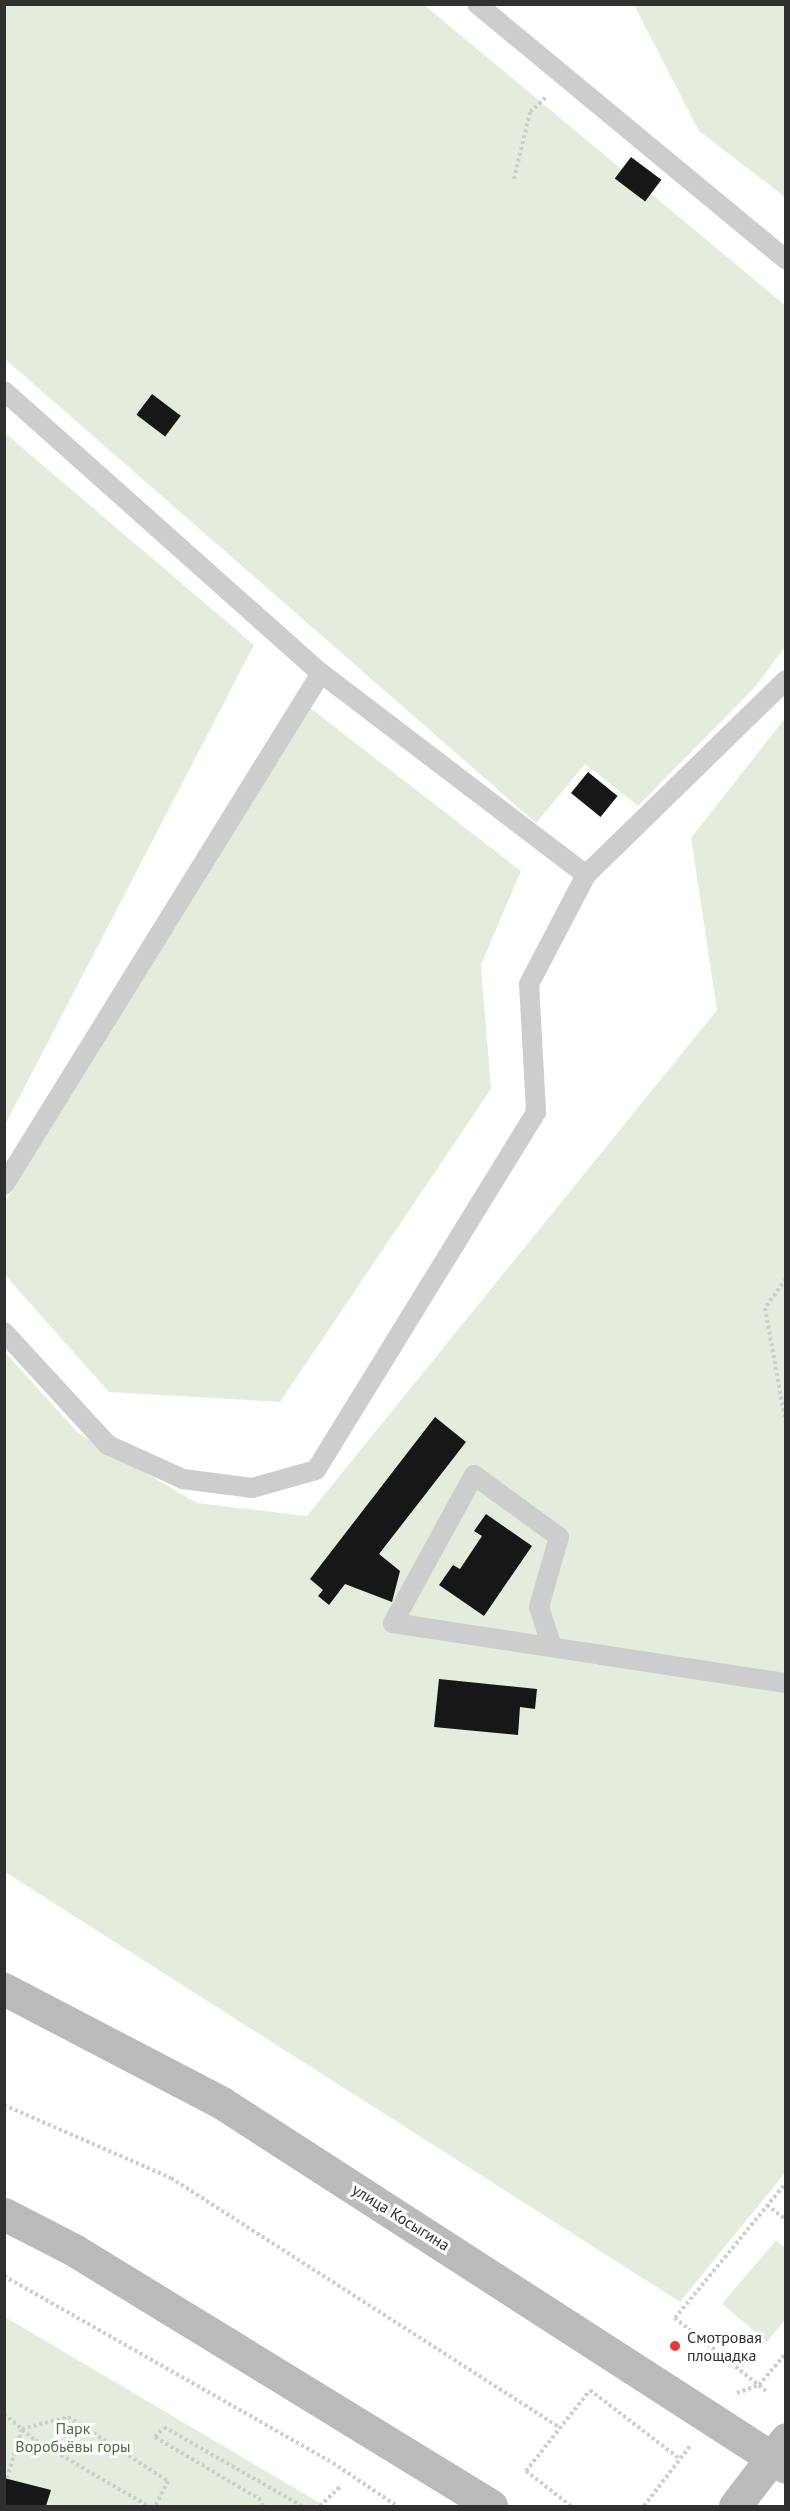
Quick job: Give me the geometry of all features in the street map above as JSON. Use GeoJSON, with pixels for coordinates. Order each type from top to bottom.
{"type":"FeatureCollection","features":[{"type":"Feature","properties":{"kind":"main road","name":"улица Косыгина"},"geometry":{"type":"LineString","coordinates":[[4,1989],[222,2103],[781,2454]]}},
{"type":"Feature","properties":{"kind":"main road"},"geometry":{"type":"LineString","coordinates":[[4,2214],[134,2286],[492,2506]]}},
{"type":"Feature","properties":{"kind":"main road"},"geometry":{"type":"LineString","coordinates":[[735,2506],[781,2454]]}},
{"type":"Feature","properties":{"kind":"lane"},"geometry":{"type":"LineString","coordinates":[[477,4],[786,260]]}},
{"type":"Feature","properties":{"kind":"lane"},"geometry":{"type":"LineString","coordinates":[[4,391],[321,673],[586,875]]}},
{"type":"Feature","properties":{"kind":"lane"},"geometry":{"type":"LineString","coordinates":[[4,1185],[321,673]]}},
{"type":"Feature","properties":{"kind":"lane"},"geometry":{"type":"LineString","coordinates":[[4,1332],[108,1444],[183,1479],[252,1488],[316,1470],[536,1112],[529,984],[586,875],[786,680]]}},
{"type":"Feature","properties":{"kind":"lane"},"geometry":{"type":"LineString","coordinates":[[552,1647],[539,1607],[558,1537],[474,1475],[393,1623],[786,1683]]}},
{"type":"Feature","properties":{"kind":"path"},"geometry":{"type":"LineString","coordinates":[[514,179],[530,112]]}},
{"type":"Feature","properties":{"kind":"path"},"geometry":{"type":"LineString","coordinates":[[786,1279],[765,1308],[786,1425]]}},
{"type":"Feature","properties":{"kind":"path"},"geometry":{"type":"LineString","coordinates":[[4,2105],[171,2178],[560,2428]]}},
{"type":"Feature","properties":{"kind":"path"},"geometry":{"type":"LineString","coordinates":[[766,2391],[675,2318],[786,2183]]}},
{"type":"Feature","properties":{"kind":"path"},"geometry":{"type":"LineString","coordinates":[[767,2205],[786,2220]]}},
{"type":"Feature","properties":{"kind":"path"},"geometry":{"type":"LineString","coordinates":[[4,2276],[333,2463],[397,2506]]}},
{"type":"Feature","properties":{"kind":"path"},"geometry":{"type":"LineString","coordinates":[[735,2394],[759,2385],[786,2353]]}},
{"type":"Feature","properties":{"kind":"path"},"geometry":{"type":"LineString","coordinates":[[571,2506],[526,2470],[590,2390],[680,2459]]}},
{"type":"Feature","properties":{"kind":"path"},"geometry":{"type":"LineString","coordinates":[[4,2414],[22,2429],[148,2506]]}},
{"type":"Feature","properties":{"kind":"path"},"geometry":{"type":"LineString","coordinates":[[22,2429],[68,2416],[168,2481],[155,2506]]}},
{"type":"Feature","properties":{"kind":"path"},"geometry":{"type":"LineString","coordinates":[[263,2506],[261,2500],[155,2437],[164,2427],[302,2506]]}},
{"type":"Feature","properties":{"kind":"path"},"geometry":{"type":"LineString","coordinates":[[7,2478],[22,2429]]}},
{"type":"Feature","properties":{"kind":"path"},"geometry":{"type":"LineString","coordinates":[[644,2506],[692,2444]]}},
{"type":"Feature","properties":{"kind":"path"},"geometry":{"type":"LineString","coordinates":[[320,2506],[341,2486]]}},
{"type":"Feature","properties":{"kind":"green space"},"geometry":{"type":"Polygon","coordinates":[[[5,5],[424,5],[785,305],[785,647],[754,688],[638,806],[585,764],[536,823],[5,359],[5,5]]]}},
{"type":"Feature","properties":{"kind":"green space"},"geometry":{"type":"Polygon","coordinates":[[[634,5],[785,5],[785,197],[699,131],[634,5]]]}},
{"type":"Feature","properties":{"kind":"green space"},"geometry":{"type":"Polygon","coordinates":[[[5,433],[254,645],[5,1125],[5,433]]]}},
{"type":"Feature","properties":{"kind":"green space"},"geometry":{"type":"Polygon","coordinates":[[[305,704],[521,871],[481,965],[491,1089],[280,1402],[109,1392],[5,1275],[4,1204],[305,704]]]}},
{"type":"Feature","properties":{"kind":"green space"},"geometry":{"type":"Polygon","coordinates":[[[785,718],[785,2173],[680,2302],[5,1872],[4,1351],[78,1433],[197,1503],[307,1516],[717,1010],[691,838],[785,718]]]}},
{"type":"Feature","properties":{"kind":"green space"},"geometry":{"type":"Polygon","coordinates":[[[776,2240],[785,2248],[785,2320],[767,2342],[722,2304],[776,2240]]]}},
{"type":"Feature","properties":{"kind":"green space","name":"Парк Воробьёвы горы"},"geometry":{"type":"Polygon","coordinates":[[[5,2317],[325,2506],[5,2506],[5,2317]]]}},
{"type":"Feature","properties":{"kind":"building"},"geometry":{"type":"Polygon","coordinates":[[[631,157],[661,180],[645,201],[615,179],[631,157]]]}},
{"type":"Feature","properties":{"kind":"building"},"geometry":{"type":"Polygon","coordinates":[[[152,394],[181,416],[165,436],[136,415],[152,394]]]}},
{"type":"Feature","properties":{"kind":"building"},"geometry":{"type":"Polygon","coordinates":[[[588,772],[618,796],[601,817],[571,793],[588,772]]]}},
{"type":"Feature","properties":{"kind":"building"},"geometry":{"type":"Polygon","coordinates":[[[435,1417],[466,1442],[379,1554],[400,1571],[392,1602],[345,1584],[329,1605],[318,1596],[323,1590],[310,1579],[435,1417]]]}},
{"type":"Feature","properties":{"kind":"building"},"geometry":{"type":"Polygon","coordinates":[[[486,1514],[532,1546],[484,1616],[439,1585],[453,1565],[460,1569],[482,1536],[474,1531],[486,1514]]]}},
{"type":"Feature","properties":{"kind":"building"},"geometry":{"type":"Polygon","coordinates":[[[439,1679],[537,1689],[535,1709],[520,1707],[518,1735],[434,1727],[439,1679]]]}},
{"type":"Feature","properties":{"kind":"building"},"geometry":{"type":"Polygon","coordinates":[[[4,2478],[51,2490],[46,2506],[4,2506],[4,2478]]]}},
{"type":"Feature","properties":{"kind":"place","name":"Смотровая площадка"},"geometry":{"type":"Point","coordinates":[675,2346]}}]}
